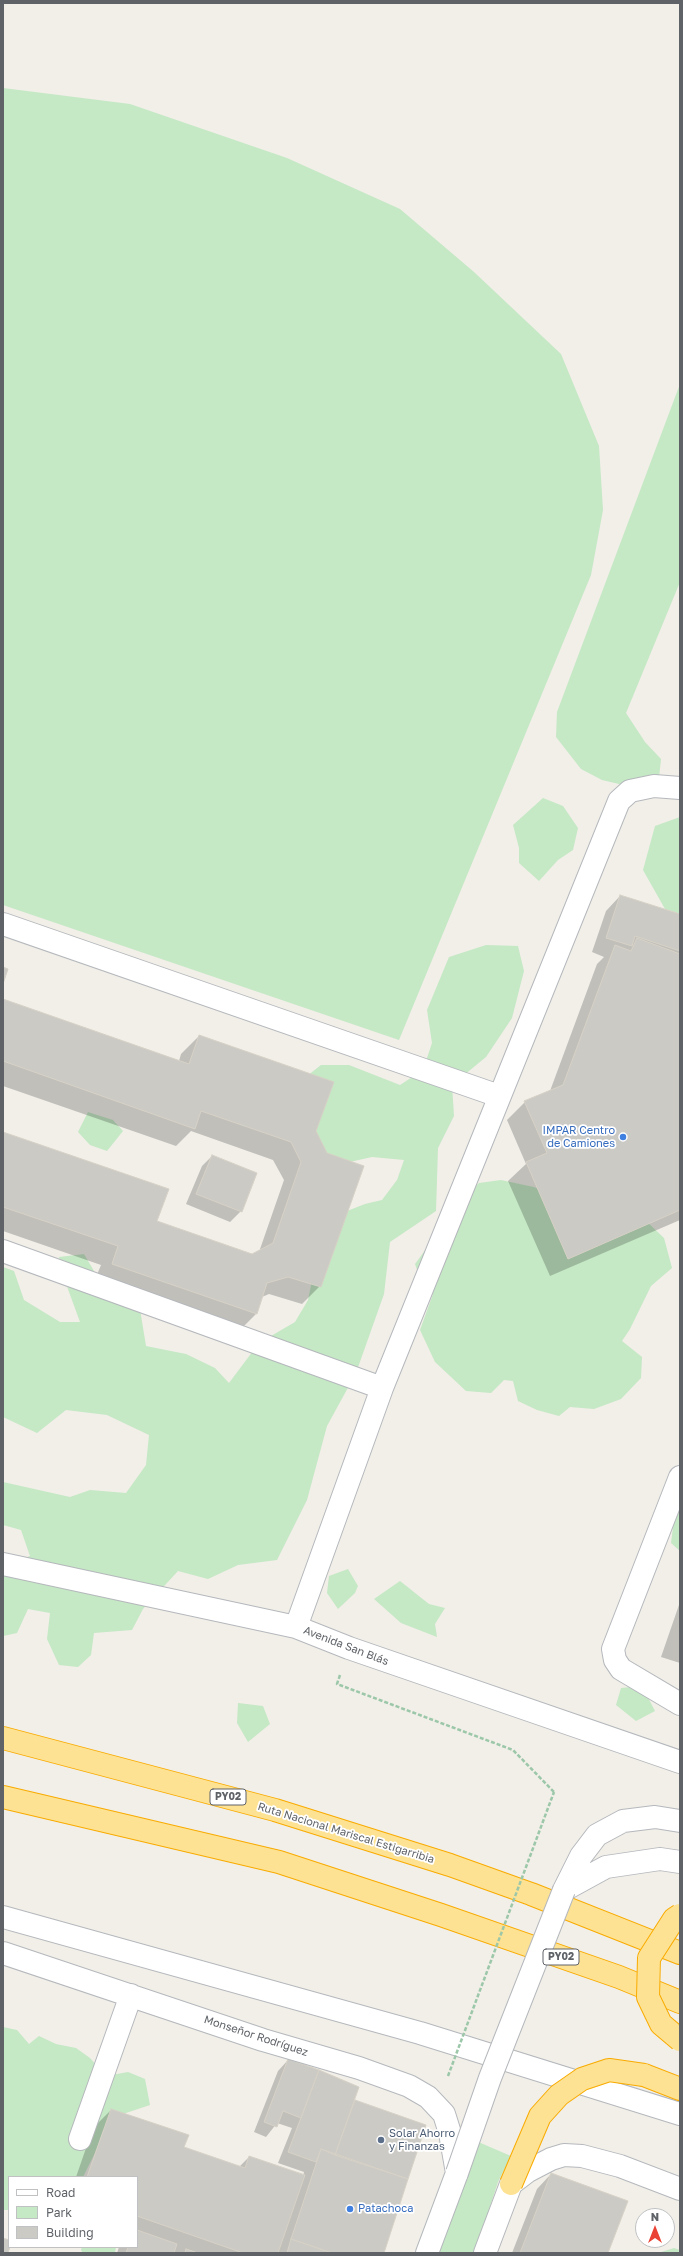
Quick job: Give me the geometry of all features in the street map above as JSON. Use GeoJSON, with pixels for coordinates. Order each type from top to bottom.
{"type":"FeatureCollection","features":[{"type":"Feature","properties":{"kind":"highway","name":"Ruta Nacional Mariscal Estigarribia"},"geometry":{"type":"LineString","coordinates":[[3,1738],[275,1810],[450,1865],[531,1894],[680,1953]]}},
{"type":"Feature","properties":{"kind":"highway","name":"PY02"},"geometry":{"type":"LineString","coordinates":[[3,1797],[279,1862],[478,1928],[619,1977],[680,2002]]}},
{"type":"Feature","properties":{"kind":"highway"},"geometry":{"type":"LineString","coordinates":[[680,1915],[674,1919],[649,1958],[648,1997],[661,2024],[680,2040]]}},
{"type":"Feature","properties":{"kind":"highway"},"geometry":{"type":"LineString","coordinates":[[512,2184],[540,2116],[559,2094],[582,2079],[609,2070],[644,2075],[680,2089]]}},
{"type":"Feature","properties":{"kind":"street"},"geometry":{"type":"LineString","coordinates":[[296,1627],[382,1388],[619,802],[630,791],[654,786],[680,788]]}},
{"type":"Feature","properties":{"kind":"street"},"geometry":{"type":"LineString","coordinates":[[3,924],[499,1096]]}},
{"type":"Feature","properties":{"kind":"street"},"geometry":{"type":"LineString","coordinates":[[3,1251],[382,1388]]}},
{"type":"Feature","properties":{"kind":"street"},"geometry":{"type":"LineString","coordinates":[[680,1477],[613,1650],[615,1660],[621,1669],[680,1704]]}},
{"type":"Feature","properties":{"kind":"street","name":"Avenida San Blás"},"geometry":{"type":"LineString","coordinates":[[3,1564],[296,1627],[349,1648],[616,1742],[680,1762]]}},
{"type":"Feature","properties":{"kind":"street"},"geometry":{"type":"LineString","coordinates":[[616,1742],[680,1775]]}},
{"type":"Feature","properties":{"kind":"street"},"geometry":{"type":"LineString","coordinates":[[427,2253],[490,2078],[564,1890],[581,1856],[597,1835],[623,1821],[655,1817],[680,1821]]}},
{"type":"Feature","properties":{"kind":"street"},"geometry":{"type":"LineString","coordinates":[[564,1890],[606,1867],[660,1858],[680,1862]]}},
{"type":"Feature","properties":{"kind":"street"},"geometry":{"type":"LineString","coordinates":[[3,1917],[420,2032],[680,2114]]}},
{"type":"Feature","properties":{"kind":"street","name":"Monseñor Rodríguez"},"geometry":{"type":"LineString","coordinates":[[3,1953],[263,2040],[359,2068],[422,2093],[428,2097],[444,2114],[450,2133],[457,2173]]}},
{"type":"Feature","properties":{"kind":"street"},"geometry":{"type":"LineString","coordinates":[[80,2139],[131,1995]]}},
{"type":"Feature","properties":{"kind":"street"},"geometry":{"type":"LineString","coordinates":[[485,2253],[512,2184],[539,2164],[564,2155],[582,2156],[620,2166],[680,2189]]}},
{"type":"Feature","properties":{"kind":"path"},"geometry":{"type":"LineString","coordinates":[[349,1648],[337,1684],[513,1750],[554,1792],[448,2076]]}},
{"type":"Feature","properties":{"kind":"green space"},"geometry":{"type":"Polygon","coordinates":[[[3,88],[130,104],[287,158],[400,209],[474,272],[561,354],[599,446],[603,510],[591,575],[399,1040],[3,905],[3,88]]]}},
{"type":"Feature","properties":{"kind":"green space"},"geometry":{"type":"Polygon","coordinates":[[[680,384],[680,582],[626,713],[645,742],[661,759],[659,778],[632,787],[602,780],[581,769],[556,737],[557,712],[680,384]]]}},
{"type":"Feature","properties":{"kind":"green space"},"geometry":{"type":"Polygon","coordinates":[[[543,798],[563,806],[578,828],[573,850],[558,860],[539,881],[519,863],[519,848],[513,825],[543,798]]]}},
{"type":"Feature","properties":{"kind":"green space"},"geometry":{"type":"Polygon","coordinates":[[[680,817],[680,914],[665,909],[643,870],[655,826],[680,817]]]}},
{"type":"Feature","properties":{"kind":"green space"},"geometry":{"type":"Polygon","coordinates":[[[486,945],[518,946],[524,971],[512,1018],[486,1057],[452,1085],[454,1116],[438,1148],[436,1211],[390,1242],[384,1294],[356,1373],[327,1426],[307,1500],[277,1560],[238,1565],[208,1579],[178,1571],[143,1609],[132,1630],[94,1633],[91,1655],[78,1667],[59,1665],[47,1639],[50,1613],[28,1609],[17,1633],[3,1636],[3,1566],[30,1556],[21,1530],[3,1525],[3,1482],[70,1497],[90,1490],[126,1493],[146,1465],[149,1435],[107,1415],[66,1410],[37,1433],[3,1417],[3,1267],[14,1271],[24,1300],[60,1322],[80,1322],[65,1281],[59,1257],[84,1254],[101,1283],[139,1303],[146,1346],[186,1354],[215,1368],[229,1383],[259,1343],[295,1322],[308,1300],[324,1220],[365,1204],[382,1200],[397,1180],[404,1160],[372,1157],[318,1169],[293,1087],[321,1065],[349,1065],[400,1085],[423,1070],[432,1043],[427,1010],[449,957],[486,945]]]}},
{"type":"Feature","properties":{"kind":"green space"},"geometry":{"type":"Polygon","coordinates":[[[88,1112],[113,1120],[123,1131],[107,1151],[90,1145],[78,1132],[88,1112]]]}},
{"type":"Feature","properties":{"kind":"green space"},"geometry":{"type":"Polygon","coordinates":[[[501,1180],[534,1187],[565,1200],[642,1217],[664,1238],[672,1268],[651,1286],[630,1329],[622,1341],[642,1357],[641,1378],[621,1399],[594,1409],[570,1407],[559,1416],[537,1410],[518,1401],[513,1381],[504,1380],[491,1393],[466,1391],[435,1362],[420,1330],[433,1294],[422,1284],[415,1264],[464,1197],[479,1183],[501,1180]]]}},
{"type":"Feature","properties":{"kind":"green space"},"geometry":{"type":"Polygon","coordinates":[[[680,1500],[680,1551],[671,1543],[674,1520],[680,1500]]]}},
{"type":"Feature","properties":{"kind":"green space"},"geometry":{"type":"Polygon","coordinates":[[[348,1569],[358,1586],[355,1593],[338,1609],[327,1593],[329,1576],[348,1569]]]}},
{"type":"Feature","properties":{"kind":"green space"},"geometry":{"type":"Polygon","coordinates":[[[400,1581],[429,1604],[445,1608],[435,1624],[437,1637],[401,1623],[374,1599],[400,1581]]]}},
{"type":"Feature","properties":{"kind":"green space"},"geometry":{"type":"Polygon","coordinates":[[[642,1686],[655,1711],[636,1721],[616,1705],[621,1688],[642,1686]]]}},
{"type":"Feature","properties":{"kind":"green space"},"geometry":{"type":"Polygon","coordinates":[[[238,1703],[263,1706],[270,1724],[248,1742],[237,1723],[238,1703]]]}},
{"type":"Feature","properties":{"kind":"green space"},"geometry":{"type":"Polygon","coordinates":[[[3,2027],[17,2030],[29,2044],[39,2036],[56,2044],[76,2048],[90,2058],[106,2076],[128,2072],[145,2079],[150,2105],[126,2113],[103,2131],[95,2153],[84,2176],[8,2176],[8,2210],[3,2210],[3,2027]]]}},
{"type":"Feature","properties":{"kind":"green space"},"geometry":{"type":"Polygon","coordinates":[[[476,2141],[511,2156],[498,2182],[475,2253],[434,2253],[476,2141]]]}},
{"type":"Feature","properties":{"kind":"green space"},"geometry":{"type":"Polygon","coordinates":[[[82,2248],[116,2248],[115,2253],[83,2253],[82,2248]]]}},
{"type":"Feature","properties":{"kind":"green space"},"geometry":{"type":"Polygon","coordinates":[[[674,2248],[680,2250],[680,2253],[658,2253],[674,2248]]]}},
{"type":"Feature","properties":{"kind":"building"},"geometry":{"type":"Polygon","coordinates":[[[620,895],[680,914],[680,951],[635,936],[632,946],[606,938],[620,895]]]}},
{"type":"Feature","properties":{"kind":"building"},"geometry":{"type":"Polygon","coordinates":[[[637,938],[680,954],[680,1210],[568,1259],[526,1162],[547,1153],[524,1101],[563,1085],[615,945],[631,951],[637,938]]]}},
{"type":"Feature","properties":{"kind":"building"},"geometry":{"type":"Polygon","coordinates":[[[3,967],[8,969],[3,984],[3,967]]]}},
{"type":"Feature","properties":{"kind":"building"},"geometry":{"type":"Polygon","coordinates":[[[3,999],[189,1064],[199,1035],[334,1082],[316,1131],[327,1153],[364,1166],[321,1287],[288,1277],[267,1283],[257,1314],[112,1264],[118,1246],[3,1207],[3,1132],[169,1189],[157,1221],[252,1254],[273,1243],[301,1162],[291,1142],[201,1111],[195,1129],[3,1061],[3,999]]]}},
{"type":"Feature","properties":{"kind":"building"},"geometry":{"type":"Polygon","coordinates":[[[212,1155],[257,1173],[242,1212],[196,1194],[212,1155]]]}},
{"type":"Feature","properties":{"kind":"building"},"geometry":{"type":"Polygon","coordinates":[[[288,2059],[319,2070],[301,2118],[283,2111],[277,2127],[264,2122],[288,2059]]]}},
{"type":"Feature","properties":{"kind":"building"},"geometry":{"type":"Polygon","coordinates":[[[319,2070],[359,2087],[335,2155],[321,2149],[316,2162],[288,2152],[319,2070]]]}},
{"type":"Feature","properties":{"kind":"building","name":"Solar Ahorro y Finanzas"},"geometry":{"type":"Polygon","coordinates":[[[355,2100],[426,2125],[408,2179],[335,2155],[355,2100]]]}},
{"type":"Feature","properties":{"kind":"building"},"geometry":{"type":"Polygon","coordinates":[[[111,2109],[189,2135],[184,2147],[245,2168],[249,2156],[305,2175],[278,2253],[243,2253],[138,2216],[138,2176],[87,2176],[111,2109]]]}},
{"type":"Feature","properties":{"kind":"building","name":"Patachoca"},"geometry":{"type":"Polygon","coordinates":[[[321,2149],[408,2179],[384,2253],[332,2253],[291,2239],[321,2149]]]}},
{"type":"Feature","properties":{"kind":"building"},"geometry":{"type":"Polygon","coordinates":[[[551,2173],[628,2201],[608,2253],[520,2253],[551,2173]]]}},
{"type":"Feature","properties":{"kind":"building"},"geometry":{"type":"Polygon","coordinates":[[[138,2230],[177,2244],[174,2253],[126,2253],[128,2248],[138,2248],[138,2230]]]}},
{"type":"Feature","properties":{"kind":"building"},"geometry":{"type":"Polygon","coordinates":[[[3,2238],[8,2240],[8,2248],[10,2248],[8,2253],[3,2253],[3,2238]]]}},
{"type":"Feature","properties":{"kind":"building"},"geometry":{"type":"Polygon","coordinates":[[[291,2239],[332,2253],[287,2253],[291,2239]]]}},
{"type":"Feature","properties":{"kind":"building"},"geometry":{"type":"Polygon","coordinates":[[[186,2249],[198,2253],[185,2253],[186,2249]]]}},
{"type":"Feature","properties":{"kind":"place","name":"IMPAR Centro de Camiones"},"geometry":{"type":"Point","coordinates":[623,1137]}},
{"type":"Feature","properties":{"kind":"place","name":"Solar Ahorro y Finanzas"},"geometry":{"type":"Point","coordinates":[381,2140]}},
{"type":"Feature","properties":{"kind":"place","name":"Patachoca"},"geometry":{"type":"Point","coordinates":[350,2209]}}]}
